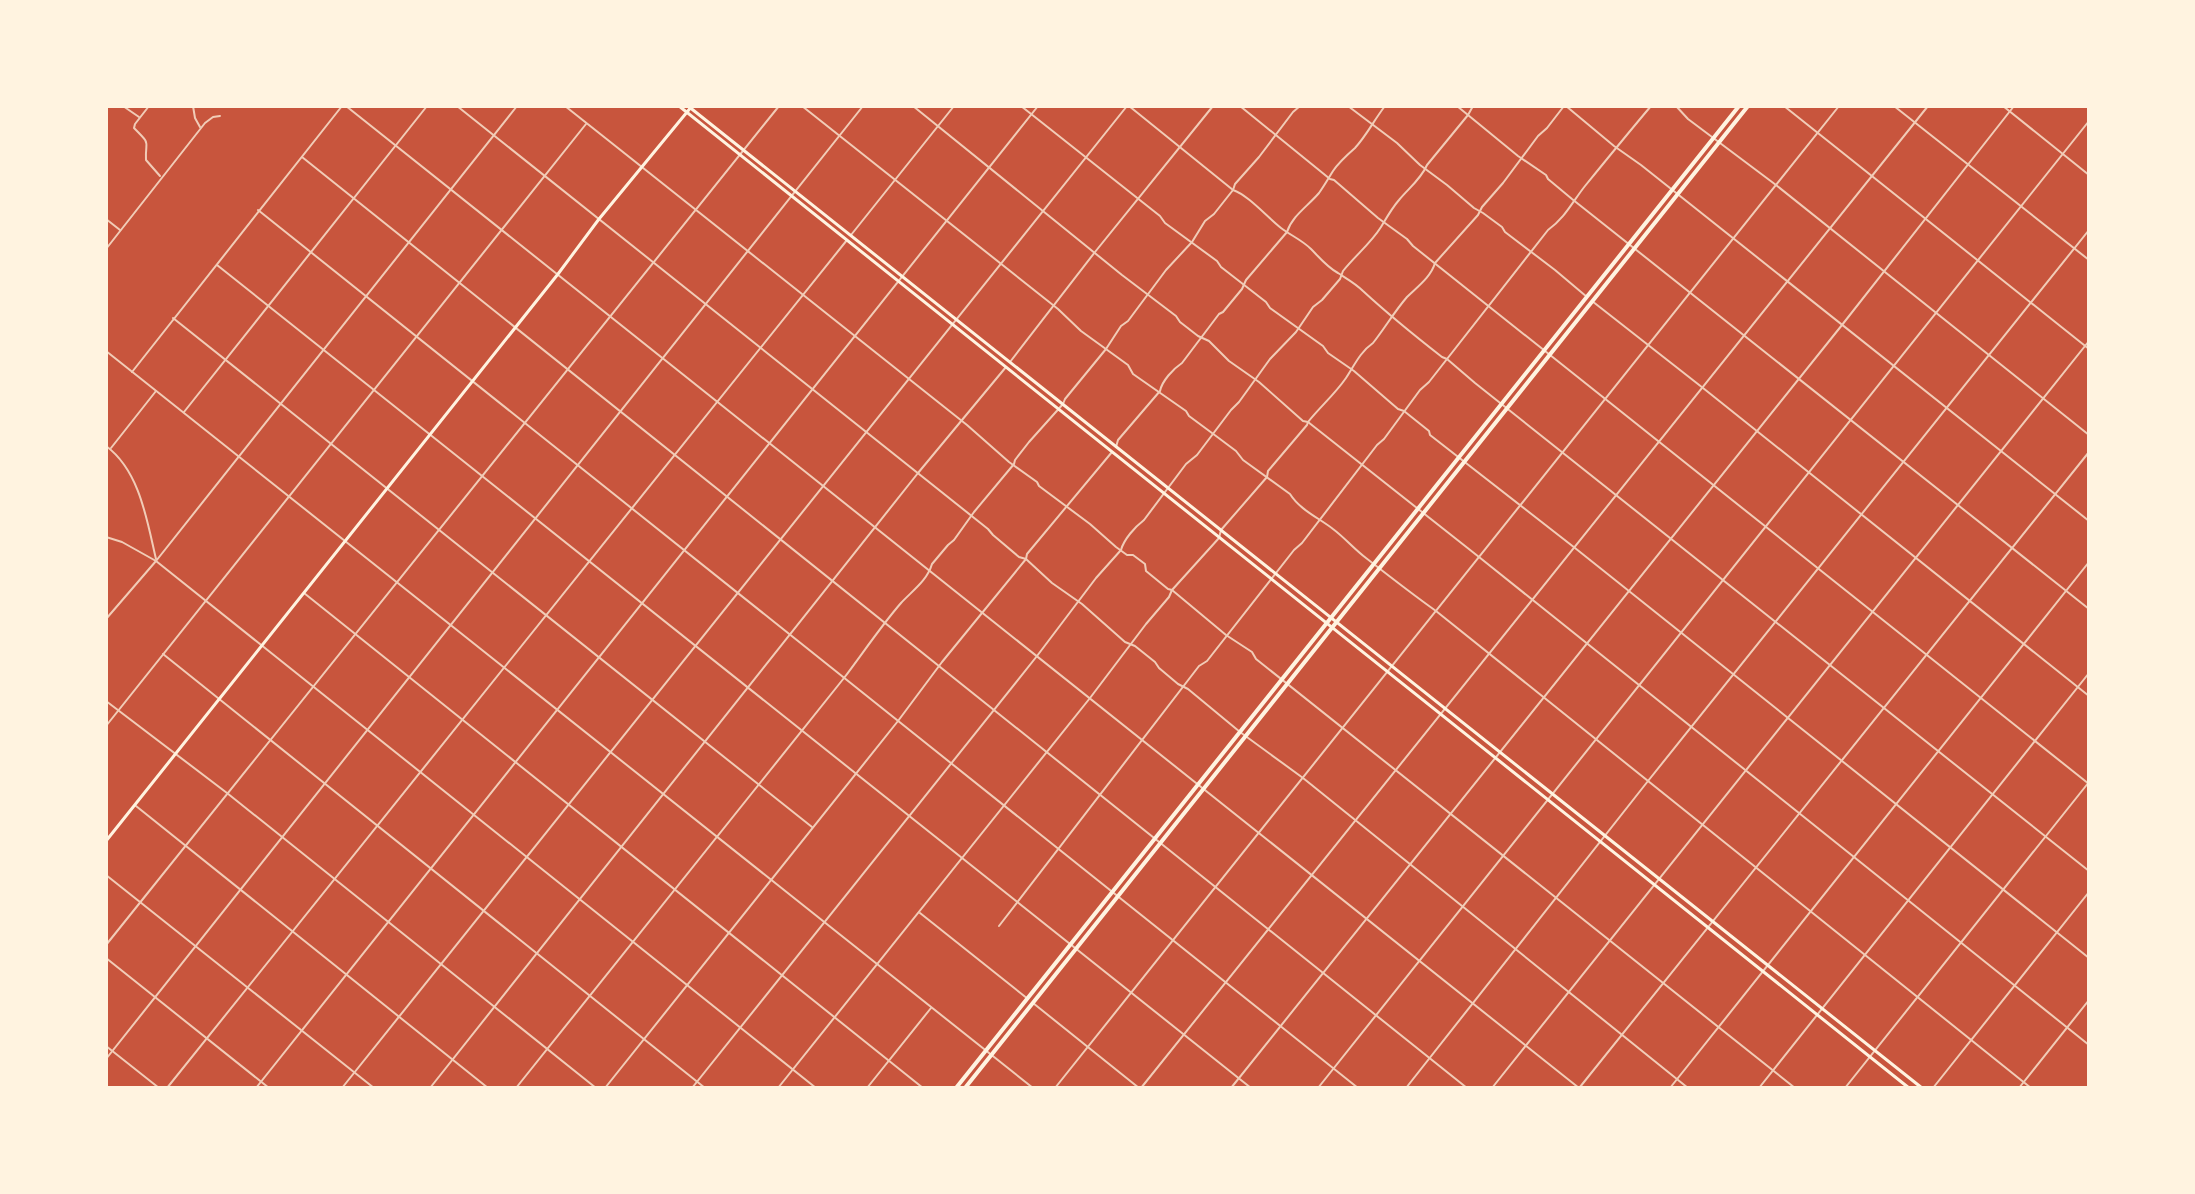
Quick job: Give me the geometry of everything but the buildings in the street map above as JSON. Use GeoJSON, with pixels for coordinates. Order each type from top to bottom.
{"type":"FeatureCollection","features":[{"type":"Feature","properties":{"kind":"main road"},"geometry":{"type":"LineString","coordinates":[[679,106],[689,108],[898,281],[1909,1088]]}},
{"type":"Feature","properties":{"kind":"main road"},"geometry":{"type":"LineString","coordinates":[[956,1088],[1739,106]]}},
{"type":"Feature","properties":{"kind":"main road"},"geometry":{"type":"LineString","coordinates":[[965,1088],[1748,106]]}},
{"type":"Feature","properties":{"kind":"main road"},"geometry":{"type":"LineString","coordinates":[[106,841],[689,108]]}},
{"type":"Feature","properties":{"kind":"main road"},"geometry":{"type":"LineString","coordinates":[[849,238],[902,276],[1922,1088]]}},
{"type":"Feature","properties":{"kind":"street"},"geometry":{"type":"LineString","coordinates":[[123,106],[140,118]]}},
{"type":"Feature","properties":{"kind":"street"},"geometry":{"type":"LineString","coordinates":[[149,106],[134,128],[148,144],[146,160],[162,178]]}},
{"type":"Feature","properties":{"kind":"street"},"geometry":{"type":"LineString","coordinates":[[193,106],[201,128]]}},
{"type":"Feature","properties":{"kind":"street"},"geometry":{"type":"LineString","coordinates":[[132,372],[258,210],[344,106],[1579,1088],[2089,452]]}},
{"type":"Feature","properties":{"kind":"street"},"geometry":{"type":"LineString","coordinates":[[184,413],[427,106]]}},
{"type":"Feature","properties":{"kind":"street"},"geometry":{"type":"LineString","coordinates":[[457,106],[1019,557],[1026,559],[1125,642],[1303,778],[1688,1088]]}},
{"type":"Feature","properties":{"kind":"street"},"geometry":{"type":"LineString","coordinates":[[106,619],[156,561],[517,106]]}},
{"type":"Feature","properties":{"kind":"street"},"geometry":{"type":"LineString","coordinates":[[565,106],[1009,462],[1121,550],[1145,564],[1146,571],[1168,589],[1252,652],[1256,659],[1795,1088]]}},
{"type":"Feature","properties":{"kind":"street"},"geometry":{"type":"LineString","coordinates":[[106,945],[779,106]]}},
{"type":"Feature","properties":{"kind":"street"},"geometry":{"type":"LineString","coordinates":[[802,106],[1128,365],[1133,374],[1160,391],[2031,1088]]}},
{"type":"Feature","properties":{"kind":"street"},"geometry":{"type":"LineString","coordinates":[[106,1059],[863,106]]}},
{"type":"Feature","properties":{"kind":"street"},"geometry":{"type":"LineString","coordinates":[[913,106],[1303,421],[1479,557],[2089,1045]]}},
{"type":"Feature","properties":{"kind":"street"},"geometry":{"type":"LineString","coordinates":[[167,1088],[954,106]]}},
{"type":"Feature","properties":{"kind":"street"},"geometry":{"type":"LineString","coordinates":[[1021,106],[1270,308],[1404,411],[1464,462],[2089,958]]}},
{"type":"Feature","properties":{"kind":"street"},"geometry":{"type":"LineString","coordinates":[[256,1088],[1038,106]]}},
{"type":"Feature","properties":{"kind":"street"},"geometry":{"type":"LineString","coordinates":[[342,1088],[1128,106],[2089,871]]}},
{"type":"Feature","properties":{"kind":"street"},"geometry":{"type":"LineString","coordinates":[[430,1088],[1213,106]]}},
{"type":"Feature","properties":{"kind":"street"},"geometry":{"type":"LineString","coordinates":[[1240,106],[2089,783],[1845,1088]]}},
{"type":"Feature","properties":{"kind":"street"},"geometry":{"type":"LineString","coordinates":[[516,1088],[930,571],[932,564],[960,533],[1029,442],[1063,404],[1121,326],[1300,106]]}},
{"type":"Feature","properties":{"kind":"street"},"geometry":{"type":"LineString","coordinates":[[1348,106],[2089,696]]}},
{"type":"Feature","properties":{"kind":"street"},"geometry":{"type":"LineString","coordinates":[[605,1088],[1385,106]]}},
{"type":"Feature","properties":{"kind":"street"},"geometry":{"type":"LineString","coordinates":[[1457,106],[2089,609]]}},
{"type":"Feature","properties":{"kind":"street"},"geometry":{"type":"LineString","coordinates":[[692,1088],[1121,550],[1138,524],[1165,495],[1270,359],[1280,351],[1400,198],[1409,191],[1473,106]]}},
{"type":"Feature","properties":{"kind":"street"},"geometry":{"type":"LineString","coordinates":[[778,1088],[1090,698],[1172,590],[1219,538],[1221,530],[1267,477],[1268,471],[1323,402],[1348,376],[1367,347],[1565,106],[2089,521]]}},
{"type":"Feature","properties":{"kind":"street"},"geometry":{"type":"LineString","coordinates":[[999,926],[1183,687],[1272,580],[1548,230],[1556,225],[1651,106]]}},
{"type":"Feature","properties":{"kind":"street"},"geometry":{"type":"LineString","coordinates":[[1676,106],[1688,119],[1776,185],[2089,435]]}},
{"type":"Feature","properties":{"kind":"street"},"geometry":{"type":"LineString","coordinates":[[1784,106],[2087,347]]}},
{"type":"Feature","properties":{"kind":"street"},"geometry":{"type":"LineString","coordinates":[[1055,1088],[1839,106]]}},
{"type":"Feature","properties":{"kind":"street"},"geometry":{"type":"LineString","coordinates":[[1894,106],[2089,260]]}},
{"type":"Feature","properties":{"kind":"street"},"geometry":{"type":"LineString","coordinates":[[919,912],[1140,1088],[1928,106]]}},
{"type":"Feature","properties":{"kind":"street"},"geometry":{"type":"LineString","coordinates":[[2003,106],[2089,175]]}},
{"type":"Feature","properties":{"kind":"street"},"geometry":{"type":"LineString","coordinates":[[1231,1088],[2014,106]]}},
{"type":"Feature","properties":{"kind":"street"},"geometry":{"type":"LineString","coordinates":[[106,249],[201,128],[213,117],[220,116]]}},
{"type":"Feature","properties":{"kind":"street"},"geometry":{"type":"LineString","coordinates":[[1318,1088],[2089,121]]}},
{"type":"Feature","properties":{"kind":"street"},"geometry":{"type":"LineString","coordinates":[[106,726],[587,123]]}},
{"type":"Feature","properties":{"kind":"street"},"geometry":{"type":"LineString","coordinates":[[302,157],[1467,1088]]}},
{"type":"Feature","properties":{"kind":"street"},"geometry":{"type":"LineString","coordinates":[[258,210],[1358,1088]]}},
{"type":"Feature","properties":{"kind":"street"},"geometry":{"type":"LineString","coordinates":[[106,219],[121,230]]}},
{"type":"Feature","properties":{"kind":"street"},"geometry":{"type":"LineString","coordinates":[[1406,1088],[2089,230]]}},
{"type":"Feature","properties":{"kind":"street"},"geometry":{"type":"LineString","coordinates":[[217,265],[1251,1088]]}},
{"type":"Feature","properties":{"kind":"street"},"geometry":{"type":"LineString","coordinates":[[173,318],[813,827]]}},
{"type":"Feature","properties":{"kind":"street"},"geometry":{"type":"LineString","coordinates":[[1492,1088],[2089,341]]}},
{"type":"Feature","properties":{"kind":"street"},"geometry":{"type":"LineString","coordinates":[[106,351],[1033,1088]]}},
{"type":"Feature","properties":{"kind":"street"},"geometry":{"type":"LineString","coordinates":[[110,449],[156,391]]}},
{"type":"Feature","properties":{"kind":"street"},"geometry":{"type":"LineString","coordinates":[[106,446],[126,468],[141,499],[156,561]]}},
{"type":"Feature","properties":{"kind":"street"},"geometry":{"type":"LineString","coordinates":[[106,537],[122,542],[156,561],[816,1088]]}},
{"type":"Feature","properties":{"kind":"street"},"geometry":{"type":"LineString","coordinates":[[1670,1088],[2089,562]]}},
{"type":"Feature","properties":{"kind":"street"},"geometry":{"type":"LineString","coordinates":[[304,593],[923,1088]]}},
{"type":"Feature","properties":{"kind":"street"},"geometry":{"type":"LineString","coordinates":[[163,654],[705,1088]]}},
{"type":"Feature","properties":{"kind":"street"},"geometry":{"type":"LineString","coordinates":[[1759,1088],[2089,673]]}},
{"type":"Feature","properties":{"kind":"street"},"geometry":{"type":"LineString","coordinates":[[106,701],[227,793],[596,1088]]}},
{"type":"Feature","properties":{"kind":"street"},"geometry":{"type":"LineString","coordinates":[[135,805],[488,1088]]}},
{"type":"Feature","properties":{"kind":"street"},"geometry":{"type":"LineString","coordinates":[[106,875],[374,1088]]}},
{"type":"Feature","properties":{"kind":"street"},"geometry":{"type":"LineString","coordinates":[[1933,1088],[2089,892]]}},
{"type":"Feature","properties":{"kind":"street"},"geometry":{"type":"LineString","coordinates":[[106,958],[269,1088]]}},
{"type":"Feature","properties":{"kind":"street"},"geometry":{"type":"LineString","coordinates":[[2019,1088],[2089,1000]]}},
{"type":"Feature","properties":{"kind":"street"},"geometry":{"type":"LineString","coordinates":[[867,1088],[931,1007]]}},
{"type":"Feature","properties":{"kind":"street"},"geometry":{"type":"LineString","coordinates":[[106,1046],[159,1088]]}}]}
